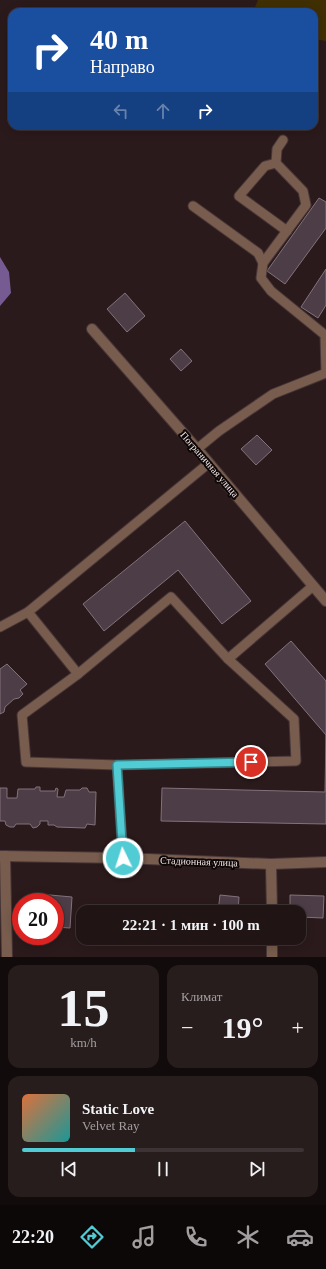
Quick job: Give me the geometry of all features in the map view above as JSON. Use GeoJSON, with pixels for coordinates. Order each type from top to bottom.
{"type":"FeatureCollection","features":[{"type":"Feature","properties":{"kind":"street","name":"Пограничная улица"},"geometry":{"type":"LineString","coordinates":[[92,329],[197,449],[326,601]]}},
{"type":"Feature","properties":{"kind":"street","name":"Стадионная улица"},"geometry":{"type":"LineString","coordinates":[[3,856],[123,858],[272,864],[326,862]]}},
{"type":"Feature","properties":{"kind":"street"},"geometry":{"type":"LineString","coordinates":[[3,856],[7,957]]}},
{"type":"Feature","properties":{"kind":"street"},"geometry":{"type":"LineString","coordinates":[[272,864],[272,905]]}},
{"type":"Feature","properties":{"kind":"street"},"geometry":{"type":"LineString","coordinates":[[272,945],[272,957]]}},
{"type":"Feature","properties":{"kind":"lane"},"geometry":{"type":"LineString","coordinates":[[197,449],[219,431],[273,394],[326,373],[325,335],[271,290],[261,278],[264,263],[306,205],[303,191],[276,163],[277,149],[282,140]]}},
{"type":"Feature","properties":{"kind":"lane"},"geometry":{"type":"LineString","coordinates":[[276,163],[265,166],[239,196],[287,231]]}},
{"type":"Feature","properties":{"kind":"lane"},"geometry":{"type":"LineString","coordinates":[[193,206],[258,253],[264,263]]}},
{"type":"Feature","properties":{"kind":"lane"},"geometry":{"type":"LineString","coordinates":[[0,627],[28,612],[209,463]]}},
{"type":"Feature","properties":{"kind":"lane"},"geometry":{"type":"LineString","coordinates":[[228,659],[313,586]]}},
{"type":"Feature","properties":{"kind":"lane"},"geometry":{"type":"LineString","coordinates":[[172,597],[228,659],[294,719],[296,761],[117,765],[26,762],[22,715],[78,674],[172,597]]}},
{"type":"Feature","properties":{"kind":"lane"},"geometry":{"type":"LineString","coordinates":[[28,612],[78,674]]}},
{"type":"Feature","properties":{"kind":"lane"},"geometry":{"type":"LineString","coordinates":[[117,765],[123,858]]}},
{"type":"Feature","properties":{"kind":"shaded area"},"geometry":{"type":"Polygon","coordinates":[[[258,0],[326,0],[326,41],[318,40],[318,8],[255,8],[258,0]]]}},
{"type":"Feature","properties":{"kind":"shaded area"},"geometry":{"type":"Polygon","coordinates":[[[0,257],[9,272],[11,293],[0,306],[0,257]]]}},
{"type":"Feature","properties":{"kind":"building"},"geometry":{"type":"Polygon","coordinates":[[[319,198],[326,202],[326,228],[285,284],[267,271],[319,198]]]}},
{"type":"Feature","properties":{"kind":"building"},"geometry":{"type":"Polygon","coordinates":[[[326,269],[326,305],[318,318],[301,307],[326,269]]]}},
{"type":"Feature","properties":{"kind":"building"},"geometry":{"type":"Polygon","coordinates":[[[125,293],[145,316],[127,332],[107,309],[125,293]]]}},
{"type":"Feature","properties":{"kind":"building"},"geometry":{"type":"Polygon","coordinates":[[[181,349],[192,361],[181,371],[170,359],[181,349]]]}},
{"type":"Feature","properties":{"kind":"building"},"geometry":{"type":"Polygon","coordinates":[[[257,435],[272,450],[256,465],[241,449],[257,435]]]}},
{"type":"Feature","properties":{"kind":"building"},"geometry":{"type":"Polygon","coordinates":[[[185,521],[251,601],[222,624],[178,570],[104,631],[83,604],[185,521]]]}},
{"type":"Feature","properties":{"kind":"building"},"geometry":{"type":"Polygon","coordinates":[[[291,641],[326,681],[326,735],[265,664],[291,641]]]}},
{"type":"Feature","properties":{"kind":"building"},"geometry":{"type":"Polygon","coordinates":[[[7,664],[27,684],[20,690],[23,694],[19,698],[14,699],[5,707],[4,712],[0,714],[0,669],[7,664]]]}},
{"type":"Feature","properties":{"kind":"building"},"geometry":{"type":"Polygon","coordinates":[[[326,735],[326,824],[161,821],[162,788],[325,792],[326,735]]]}},
{"type":"Feature","properties":{"kind":"building"},"geometry":{"type":"Polygon","coordinates":[[[36,787],[40,787],[40,791],[55,791],[56,788],[58,789],[57,797],[64,797],[66,790],[80,790],[82,788],[87,788],[89,792],[96,792],[95,825],[87,824],[85,828],[57,827],[54,825],[48,825],[48,821],[40,821],[40,824],[37,827],[33,828],[30,824],[16,824],[14,827],[10,827],[6,825],[5,821],[0,821],[0,788],[7,788],[7,798],[17,798],[18,789],[35,789],[36,787]]]}},
{"type":"Feature","properties":{"kind":"building"},"geometry":{"type":"Polygon","coordinates":[[[220,895],[239,897],[238,905],[219,905],[220,895]]]}},
{"type":"Feature","properties":{"kind":"building"},"geometry":{"type":"Polygon","coordinates":[[[290,895],[324,896],[323,918],[306,917],[306,905],[290,905],[290,895]]]}},
{"type":"Feature","properties":{"kind":"building"},"geometry":{"type":"Polygon","coordinates":[[[64,896],[72,897],[70,928],[64,928],[64,896]]]}},
{"type":"Feature","properties":{"kind":"route"},"geometry":{"type":"LineString","coordinates":[[123,858],[117,765],[251,762]]}}]}
